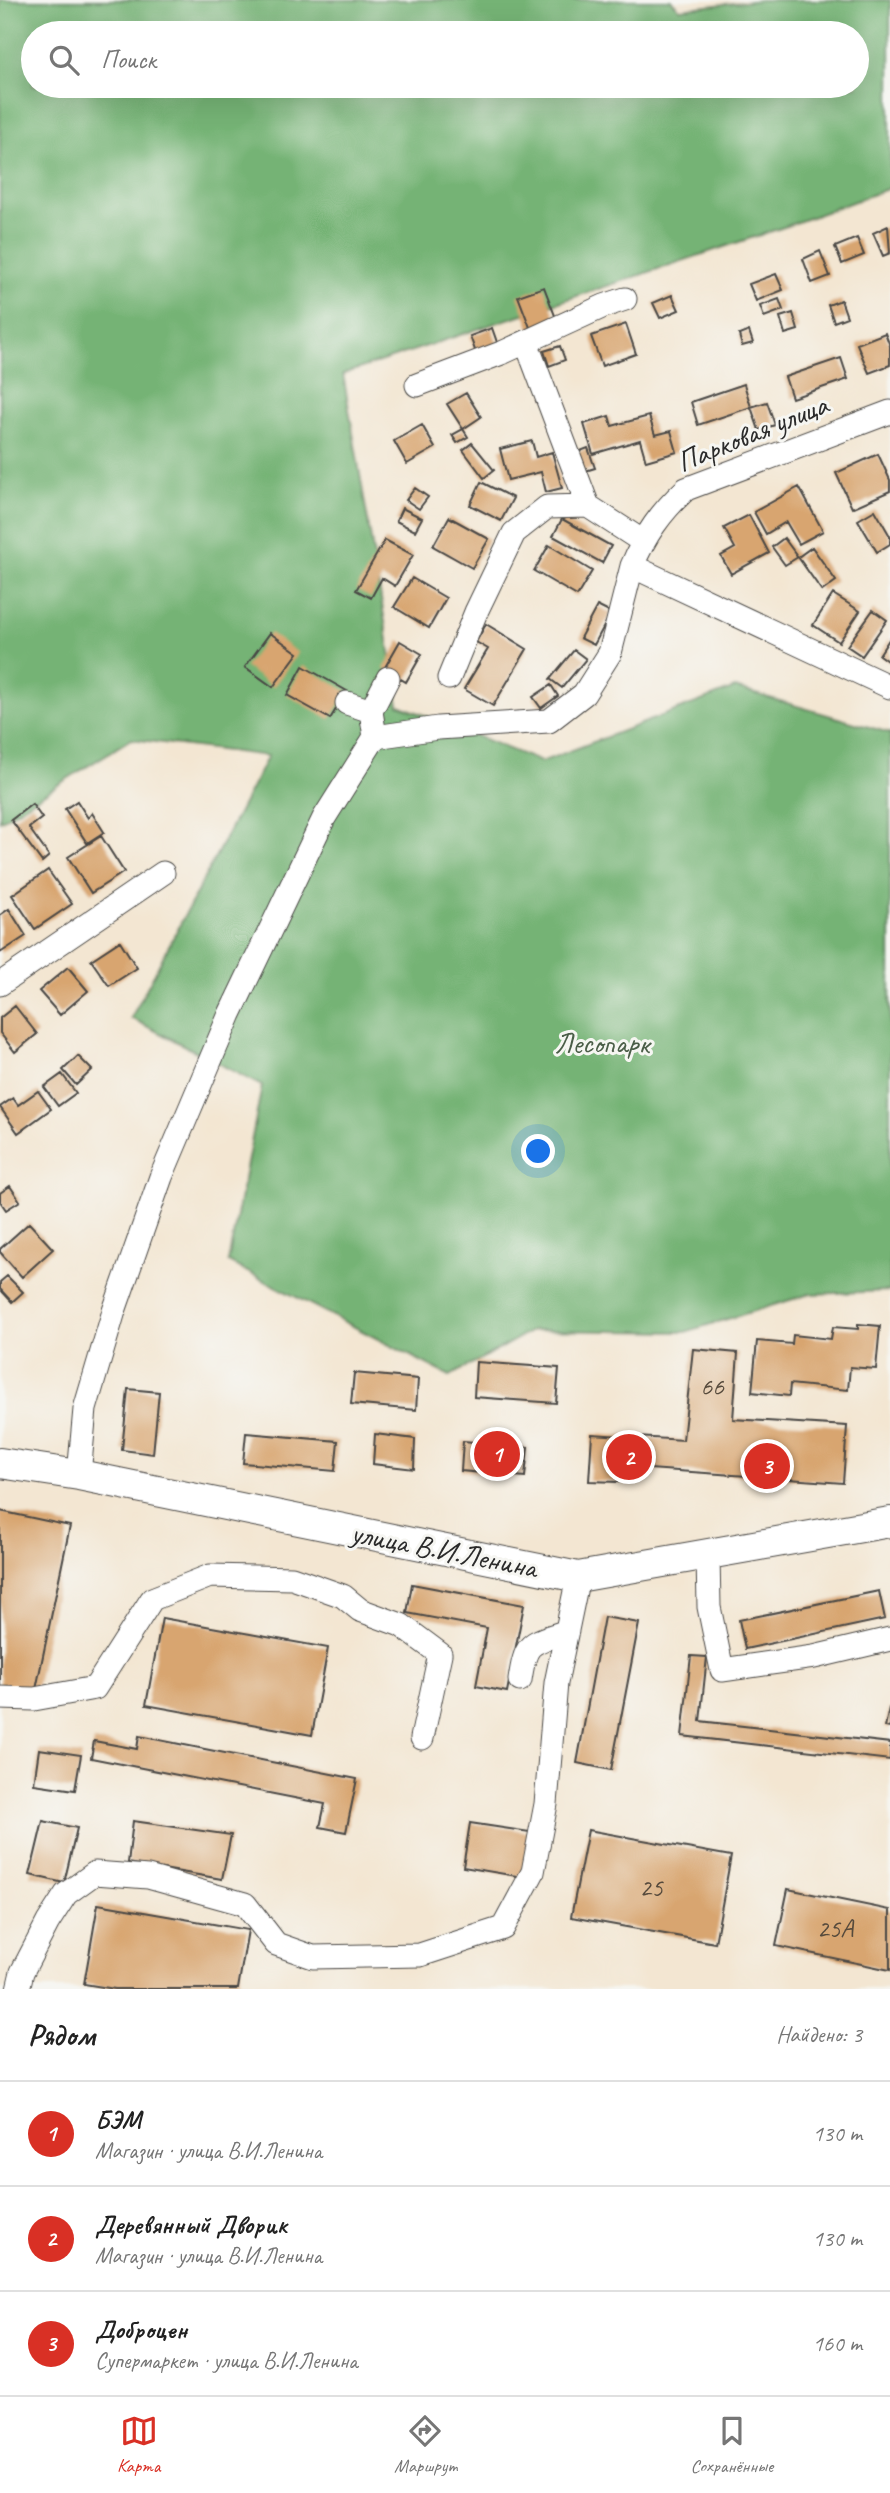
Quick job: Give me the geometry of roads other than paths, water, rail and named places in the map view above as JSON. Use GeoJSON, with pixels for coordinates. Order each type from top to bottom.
{"type":"FeatureCollection","features":[{"type":"Feature","properties":{"kind":"main road","name":"улица В.И.Ленина"},"geometry":{"type":"LineString","coordinates":[[0,1462],[79,1475],[578,1577],[890,1522]]}},
{"type":"Feature","properties":{"kind":"street"},"geometry":{"type":"LineString","coordinates":[[417,385],[451,374],[625,299]]}},
{"type":"Feature","properties":{"kind":"street"},"geometry":{"type":"LineString","coordinates":[[526,342],[588,506]]}},
{"type":"Feature","properties":{"kind":"street","name":"Парковая улица"},"geometry":{"type":"LineString","coordinates":[[376,737],[438,728],[549,720],[584,694],[610,653],[632,566],[642,541],[664,509],[686,489],[890,412]]}},
{"type":"Feature","properties":{"kind":"street"},"geometry":{"type":"LineString","coordinates":[[449,678],[475,612],[514,533],[547,507],[588,506],[642,541]]}},
{"type":"Feature","properties":{"kind":"street"},"geometry":{"type":"LineString","coordinates":[[632,566],[890,687]]}},
{"type":"Feature","properties":{"kind":"street"},"geometry":{"type":"LineString","coordinates":[[79,1475],[85,1409],[114,1311],[161,1177],[230,1014],[324,818],[376,737],[371,711],[388,678]]}},
{"type":"Feature","properties":{"kind":"street"},"geometry":{"type":"LineString","coordinates":[[347,703],[371,711]]}},
{"type":"Feature","properties":{"kind":"street"},"geometry":{"type":"LineString","coordinates":[[0,984],[163,873]]}},
{"type":"Feature","properties":{"kind":"street"},"geometry":{"type":"LineString","coordinates":[[708,1556],[709,1607],[722,1670],[814,1657],[890,1639]]}},
{"type":"Feature","properties":{"kind":"street"},"geometry":{"type":"LineString","coordinates":[[0,1698],[34,1699],[95,1688],[152,1599],[210,1576],[292,1578],[342,1596],[360,1610],[401,1625],[440,1654],[422,1738]]}},
{"type":"Feature","properties":{"kind":"street"},"geometry":{"type":"LineString","coordinates":[[18,1989],[22,1972],[66,1894],[95,1873],[148,1877],[246,1904],[276,1944],[313,1957],[420,1955],[503,1928],[533,1872],[546,1804],[556,1683],[578,1577]]}},
{"type":"Feature","properties":{"kind":"street"},"geometry":{"type":"LineString","coordinates":[[520,1680],[523,1656],[531,1643],[567,1631]]}},
{"type":"Feature","properties":{"kind":"street"},"geometry":{"type":"LineString","coordinates":[[0,1984],[2,1989]]}},
{"type":"Feature","properties":{"kind":"place","name":"БЭМ"},"geometry":{"type":"Point","coordinates":[497,1454]}},
{"type":"Feature","properties":{"kind":"place","name":"Деревянный Дворик"},"geometry":{"type":"Point","coordinates":[629,1457]}},
{"type":"Feature","properties":{"kind":"place","name":"Доброцен"},"geometry":{"type":"Point","coordinates":[767,1466]}},
{"type":"Feature","properties":{"kind":"park label","name":"Лесопарк"},"geometry":{"type":"Point","coordinates":[602,1043]}}]}
